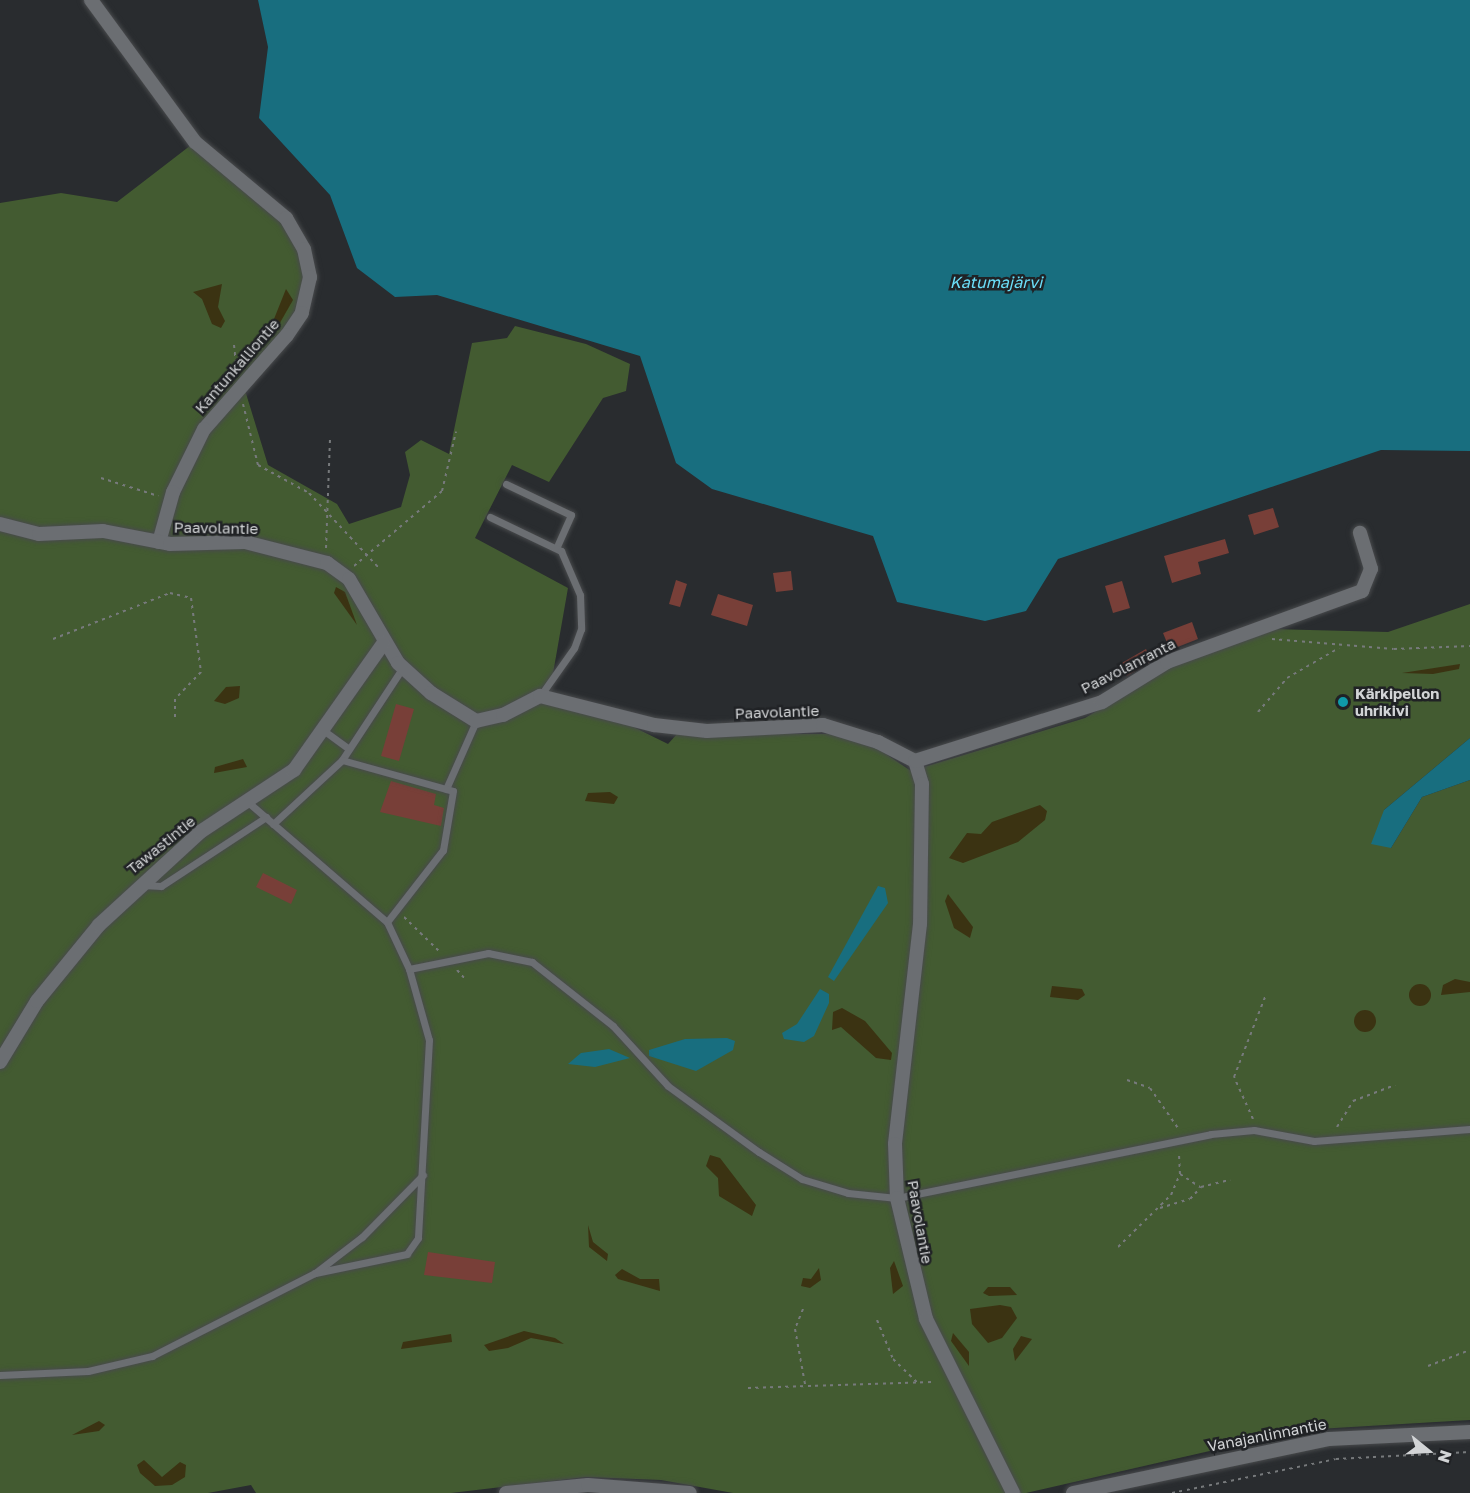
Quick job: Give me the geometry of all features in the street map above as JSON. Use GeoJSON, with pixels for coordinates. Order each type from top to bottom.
{"type":"FeatureCollection","features":[{"type":"Feature","properties":{"kind":"street","name":"Kantunkalliontie"},"geometry":{"type":"LineString","coordinates":[[91,0],[195,142],[276,206],[304,249],[310,277],[302,313],[239,393],[204,429],[170,500],[159,542]]}},
{"type":"Feature","properties":{"kind":"street","name":"Paavolantie"},"geometry":{"type":"LineString","coordinates":[[0,524],[39,534],[103,531],[159,542],[245,542],[327,563],[349,579],[383,644],[403,667],[431,693],[476,721]]}},
{"type":"Feature","properties":{"kind":"street","name":"Paavolanranta"},"geometry":{"type":"LineString","coordinates":[[915,762],[1102,702],[1167,662],[1362,591],[1371,569],[1360,533]]}},
{"type":"Feature","properties":{"kind":"street","name":"Tawastintie"},"geometry":{"type":"LineString","coordinates":[[0,1062],[62,969],[136,885],[200,832],[249,803],[294,770],[383,644]]}},
{"type":"Feature","properties":{"kind":"street","name":"Paavolantie"},"geometry":{"type":"LineString","coordinates":[[540,696],[654,725],[707,731],[823,725],[878,742],[915,762],[922,784],[920,924],[895,1144],[897,1198],[926,1319],[1012,1493]]}},
{"type":"Feature","properties":{"kind":"street"},"geometry":{"type":"LineString","coordinates":[[476,721],[502,716],[540,696]]}},
{"type":"Feature","properties":{"kind":"street","name":"Vanajanlinnantie"},"geometry":{"type":"LineString","coordinates":[[1073,1493],[1329,1439],[1470,1432]]}},
{"type":"Feature","properties":{"kind":"street"},"geometry":{"type":"LineString","coordinates":[[506,1493],[618,1489],[690,1493]]}},
{"type":"Feature","properties":{"kind":"lane"},"geometry":{"type":"LineString","coordinates":[[506,484],[571,515],[556,548]]}},
{"type":"Feature","properties":{"kind":"lane"},"geometry":{"type":"LineString","coordinates":[[490,518],[556,548],[570,564],[580,595],[581,629],[559,674],[540,696]]}},
{"type":"Feature","properties":{"kind":"lane"},"geometry":{"type":"LineString","coordinates":[[273,824],[342,760],[403,667]]}},
{"type":"Feature","properties":{"kind":"lane"},"geometry":{"type":"LineString","coordinates":[[446,789],[476,721]]}},
{"type":"Feature","properties":{"kind":"lane"},"geometry":{"type":"LineString","coordinates":[[324,730],[349,749]]}},
{"type":"Feature","properties":{"kind":"lane"},"geometry":{"type":"LineString","coordinates":[[342,760],[453,791],[454,808],[442,850],[387,922]]}},
{"type":"Feature","properties":{"kind":"lane"},"geometry":{"type":"LineString","coordinates":[[249,803],[387,922],[409,969],[429,1040],[418,1238],[407,1254],[315,1273]]}},
{"type":"Feature","properties":{"kind":"lane"},"geometry":{"type":"LineString","coordinates":[[136,885],[161,886],[266,817]]}},
{"type":"Feature","properties":{"kind":"lane"},"geometry":{"type":"LineString","coordinates":[[409,969],[488,953],[532,962],[614,1026],[668,1086],[759,1152],[802,1179],[848,1193],[897,1198],[1254,1130],[1329,1140],[1470,1129]]}},
{"type":"Feature","properties":{"kind":"lane"},"geometry":{"type":"LineString","coordinates":[[0,1376],[88,1371],[152,1356],[315,1273],[362,1237],[423,1175]]}},
{"type":"Feature","properties":{"kind":"path"},"geometry":{"type":"LineString","coordinates":[[234,345],[239,393],[256,441],[258,465],[309,493],[363,556],[378,567]]}},
{"type":"Feature","properties":{"kind":"path"},"geometry":{"type":"LineString","coordinates":[[349,579],[363,556],[442,491],[456,432]]}},
{"type":"Feature","properties":{"kind":"path"},"geometry":{"type":"LineString","coordinates":[[327,563],[323,507],[330,438]]}},
{"type":"Feature","properties":{"kind":"path"},"geometry":{"type":"LineString","coordinates":[[101,478],[170,500]]}},
{"type":"Feature","properties":{"kind":"path"},"geometry":{"type":"LineString","coordinates":[[53,639],[170,593],[191,598],[201,672],[175,699],[174,721]]}},
{"type":"Feature","properties":{"kind":"path"},"geometry":{"type":"LineString","coordinates":[[1243,633],[1341,646],[1470,646]]}},
{"type":"Feature","properties":{"kind":"path"},"geometry":{"type":"LineString","coordinates":[[1258,712],[1287,678],[1341,646]]}},
{"type":"Feature","properties":{"kind":"path"},"geometry":{"type":"LineString","coordinates":[[396,913],[465,979]]}},
{"type":"Feature","properties":{"kind":"path"},"geometry":{"type":"LineString","coordinates":[[1254,1130],[1251,1108],[1234,1077],[1265,997]]}},
{"type":"Feature","properties":{"kind":"path"},"geometry":{"type":"LineString","coordinates":[[1118,1247],[1161,1208],[1180,1174],[1178,1121],[1150,1088],[1127,1080]]}},
{"type":"Feature","properties":{"kind":"path"},"geometry":{"type":"LineString","coordinates":[[1329,1140],[1353,1101],[1395,1085]]}},
{"type":"Feature","properties":{"kind":"path"},"geometry":{"type":"LineString","coordinates":[[1180,1174],[1201,1187]]}},
{"type":"Feature","properties":{"kind":"path"},"geometry":{"type":"LineString","coordinates":[[1161,1208],[1190,1198],[1201,1187],[1230,1180]]}},
{"type":"Feature","properties":{"kind":"path"},"geometry":{"type":"LineString","coordinates":[[803,1309],[795,1329],[805,1384]]}},
{"type":"Feature","properties":{"kind":"path"},"geometry":{"type":"LineString","coordinates":[[877,1320],[893,1359],[917,1382]]}},
{"type":"Feature","properties":{"kind":"path"},"geometry":{"type":"LineString","coordinates":[[1428,1366],[1470,1350]]}},
{"type":"Feature","properties":{"kind":"path"},"geometry":{"type":"LineString","coordinates":[[748,1388],[805,1384],[932,1382]]}},
{"type":"Feature","properties":{"kind":"path"},"geometry":{"type":"LineString","coordinates":[[1172,1493],[1336,1459],[1470,1452]]}},
{"type":"Feature","properties":{"kind":"green space"},"geometry":{"type":"Polygon","coordinates":[[[195,142],[288,226],[306,272],[301,310],[244,387],[268,465],[337,504],[349,524],[401,507],[410,475],[405,452],[421,440],[449,454],[472,343],[507,338],[515,326],[586,344],[630,364],[626,391],[603,398],[549,482],[512,465],[475,538],[568,588],[548,702],[587,704],[668,744],[677,734],[832,734],[880,750],[911,771],[1085,718],[1182,660],[1267,629],[1388,632],[1470,604],[1470,738],[1384,810],[1391,848],[1422,797],[1470,780],[1470,1420],[1301,1430],[1026,1493],[733,1493],[661,1480],[586,1477],[451,1493],[256,1493],[251,1485],[208,1493],[0,1493],[0,203],[61,193],[117,202],[195,142]]]}},
{"type":"Feature","properties":{"kind":"sand"},"geometry":{"type":"Polygon","coordinates":[[[222,284],[218,307],[225,321],[221,328],[212,324],[202,299],[193,292],[222,284]]]}},
{"type":"Feature","properties":{"kind":"sand"},"geometry":{"type":"Polygon","coordinates":[[[286,289],[293,300],[277,328],[270,329],[286,289]]]}},
{"type":"Feature","properties":{"kind":"sand"},"geometry":{"type":"Polygon","coordinates":[[[336,587],[345,592],[357,625],[334,593],[336,587]]]}},
{"type":"Feature","properties":{"kind":"sand"},"geometry":{"type":"Polygon","coordinates":[[[1460,664],[1459,669],[1433,674],[1402,673],[1460,664]]]}},
{"type":"Feature","properties":{"kind":"sand"},"geometry":{"type":"Polygon","coordinates":[[[240,686],[239,698],[225,704],[214,701],[226,687],[240,686]]]}},
{"type":"Feature","properties":{"kind":"sand"},"geometry":{"type":"Polygon","coordinates":[[[243,759],[247,767],[214,773],[215,767],[243,759]]]}},
{"type":"Feature","properties":{"kind":"sand"},"geometry":{"type":"Polygon","coordinates":[[[610,792],[618,797],[614,804],[585,801],[588,793],[610,792]]]}},
{"type":"Feature","properties":{"kind":"sand"},"geometry":{"type":"Polygon","coordinates":[[[1040,805],[1047,811],[1045,820],[1018,842],[963,863],[949,858],[967,833],[981,834],[992,822],[1040,805]]]}},
{"type":"Feature","properties":{"kind":"sand"},"geometry":{"type":"Polygon","coordinates":[[[948,894],[973,927],[970,938],[954,928],[945,901],[948,894]]]}},
{"type":"Feature","properties":{"kind":"sand"},"geometry":{"type":"Polygon","coordinates":[[[1455,979],[1470,982],[1470,992],[1441,995],[1443,985],[1455,979]]]}},
{"type":"Feature","properties":{"kind":"sand"},"geometry":{"type":"Polygon","coordinates":[[[1420,984],[1428,987],[1431,995],[1428,1003],[1420,1006],[1412,1003],[1409,995],[1412,987],[1420,984]]]}},
{"type":"Feature","properties":{"kind":"sand"},"geometry":{"type":"Polygon","coordinates":[[[1052,986],[1082,989],[1085,995],[1078,1000],[1050,997],[1052,986]]]}},
{"type":"Feature","properties":{"kind":"sand"},"geometry":{"type":"Polygon","coordinates":[[[842,1008],[865,1021],[892,1053],[891,1060],[876,1058],[841,1027],[832,1030],[833,1012],[842,1008]]]}},
{"type":"Feature","properties":{"kind":"sand"},"geometry":{"type":"Polygon","coordinates":[[[1365,1010],[1373,1013],[1376,1021],[1373,1029],[1365,1032],[1357,1029],[1354,1021],[1357,1013],[1365,1010]]]}},
{"type":"Feature","properties":{"kind":"sand"},"geometry":{"type":"Polygon","coordinates":[[[710,1155],[720,1158],[756,1205],[752,1216],[719,1196],[718,1178],[706,1166],[710,1155]]]}},
{"type":"Feature","properties":{"kind":"sand"},"geometry":{"type":"Polygon","coordinates":[[[588,1225],[593,1242],[608,1254],[607,1261],[589,1247],[588,1225]]]}},
{"type":"Feature","properties":{"kind":"sand"},"geometry":{"type":"Polygon","coordinates":[[[894,1261],[903,1286],[893,1294],[890,1268],[894,1261]]]}},
{"type":"Feature","properties":{"kind":"sand"},"geometry":{"type":"Polygon","coordinates":[[[819,1268],[821,1280],[810,1288],[801,1286],[803,1278],[811,1279],[819,1268]]]}},
{"type":"Feature","properties":{"kind":"sand"},"geometry":{"type":"Polygon","coordinates":[[[622,1269],[640,1279],[659,1279],[660,1291],[618,1279],[615,1275],[622,1269]]]}},
{"type":"Feature","properties":{"kind":"sand"},"geometry":{"type":"Polygon","coordinates":[[[988,1287],[1010,1287],[1017,1295],[989,1296],[983,1293],[988,1287]]]}},
{"type":"Feature","properties":{"kind":"sand"},"geometry":{"type":"Polygon","coordinates":[[[1000,1305],[1011,1307],[1017,1318],[1002,1338],[988,1343],[972,1324],[970,1309],[1000,1305]]]}},
{"type":"Feature","properties":{"kind":"sand"},"geometry":{"type":"Polygon","coordinates":[[[524,1331],[555,1338],[564,1344],[531,1338],[508,1348],[489,1351],[484,1345],[524,1331]]]}},
{"type":"Feature","properties":{"kind":"sand"},"geometry":{"type":"Polygon","coordinates":[[[953,1333],[969,1352],[969,1366],[951,1341],[953,1333]]]}},
{"type":"Feature","properties":{"kind":"sand"},"geometry":{"type":"Polygon","coordinates":[[[451,1334],[452,1342],[401,1349],[403,1342],[451,1334]]]}},
{"type":"Feature","properties":{"kind":"sand"},"geometry":{"type":"Polygon","coordinates":[[[1021,1336],[1032,1339],[1015,1361],[1013,1349],[1021,1336]]]}},
{"type":"Feature","properties":{"kind":"sand"},"geometry":{"type":"Polygon","coordinates":[[[99,1421],[105,1425],[99,1431],[72,1435],[99,1421]]]}},
{"type":"Feature","properties":{"kind":"sand"},"geometry":{"type":"Polygon","coordinates":[[[144,1460],[162,1477],[180,1462],[186,1465],[185,1477],[172,1485],[155,1486],[140,1473],[137,1465],[144,1460]]]}},
{"type":"Feature","properties":{"kind":"water","name":"Katumajärvi"},"geometry":{"type":"Polygon","coordinates":[[[258,0],[1470,0],[1470,451],[1381,450],[1058,559],[1026,611],[985,621],[897,602],[873,536],[712,489],[676,463],[640,356],[437,295],[395,297],[357,268],[330,195],[259,118],[268,47],[258,0]]]}},
{"type":"Feature","properties":{"kind":"water"},"geometry":{"type":"Polygon","coordinates":[[[1470,738],[1470,780],[1422,797],[1391,848],[1371,844],[1384,810],[1470,738]]]}},
{"type":"Feature","properties":{"kind":"water"},"geometry":{"type":"Polygon","coordinates":[[[878,886],[885,888],[888,903],[834,981],[828,977],[878,886]]]}},
{"type":"Feature","properties":{"kind":"water"},"geometry":{"type":"Polygon","coordinates":[[[820,989],[829,994],[829,1003],[814,1036],[804,1042],[784,1039],[782,1033],[797,1024],[820,989]]]}},
{"type":"Feature","properties":{"kind":"water"},"geometry":{"type":"Polygon","coordinates":[[[727,1038],[735,1041],[733,1050],[696,1071],[649,1056],[649,1050],[685,1039],[727,1038]]]}},
{"type":"Feature","properties":{"kind":"water"},"geometry":{"type":"Polygon","coordinates":[[[609,1049],[630,1058],[595,1067],[568,1064],[581,1053],[609,1049]]]}},
{"type":"Feature","properties":{"kind":"building"},"geometry":{"type":"Polygon","coordinates":[[[1273,508],[1279,527],[1254,535],[1248,515],[1273,508]]]}},
{"type":"Feature","properties":{"kind":"building"},"geometry":{"type":"Polygon","coordinates":[[[1225,539],[1229,553],[1198,562],[1201,574],[1172,583],[1164,556],[1225,539]]]}},
{"type":"Feature","properties":{"kind":"building"},"geometry":{"type":"Polygon","coordinates":[[[791,571],[793,590],[776,592],[773,573],[791,571]]]}},
{"type":"Feature","properties":{"kind":"building"},"geometry":{"type":"Polygon","coordinates":[[[676,580],[687,584],[680,607],[669,604],[676,580]]]}},
{"type":"Feature","properties":{"kind":"building"},"geometry":{"type":"Polygon","coordinates":[[[1122,581],[1130,608],[1113,613],[1105,586],[1122,581]]]}},
{"type":"Feature","properties":{"kind":"building"},"geometry":{"type":"Polygon","coordinates":[[[718,594],[753,605],[747,626],[711,615],[718,594]]]}},
{"type":"Feature","properties":{"kind":"building"},"geometry":{"type":"Polygon","coordinates":[[[1192,622],[1198,639],[1170,650],[1163,633],[1192,622]]]}},
{"type":"Feature","properties":{"kind":"building"},"geometry":{"type":"Polygon","coordinates":[[[1146,649],[1152,661],[1127,676],[1120,664],[1146,649]]]}},
{"type":"Feature","properties":{"kind":"building"},"geometry":{"type":"Polygon","coordinates":[[[396,704],[414,709],[399,761],[381,756],[396,704]]]}},
{"type":"Feature","properties":{"kind":"building"},"geometry":{"type":"Polygon","coordinates":[[[391,781],[436,794],[434,805],[444,808],[441,826],[380,812],[391,781]]]}},
{"type":"Feature","properties":{"kind":"building"},"geometry":{"type":"Polygon","coordinates":[[[263,873],[297,890],[291,904],[256,887],[263,873]]]}},
{"type":"Feature","properties":{"kind":"building"},"geometry":{"type":"Polygon","coordinates":[[[428,1252],[495,1262],[492,1283],[424,1275],[428,1252]]]}},
{"type":"Feature","properties":{"kind":"place","name":"Kärkipellon uhrikivi"},"geometry":{"type":"Point","coordinates":[1343,702]}}]}
